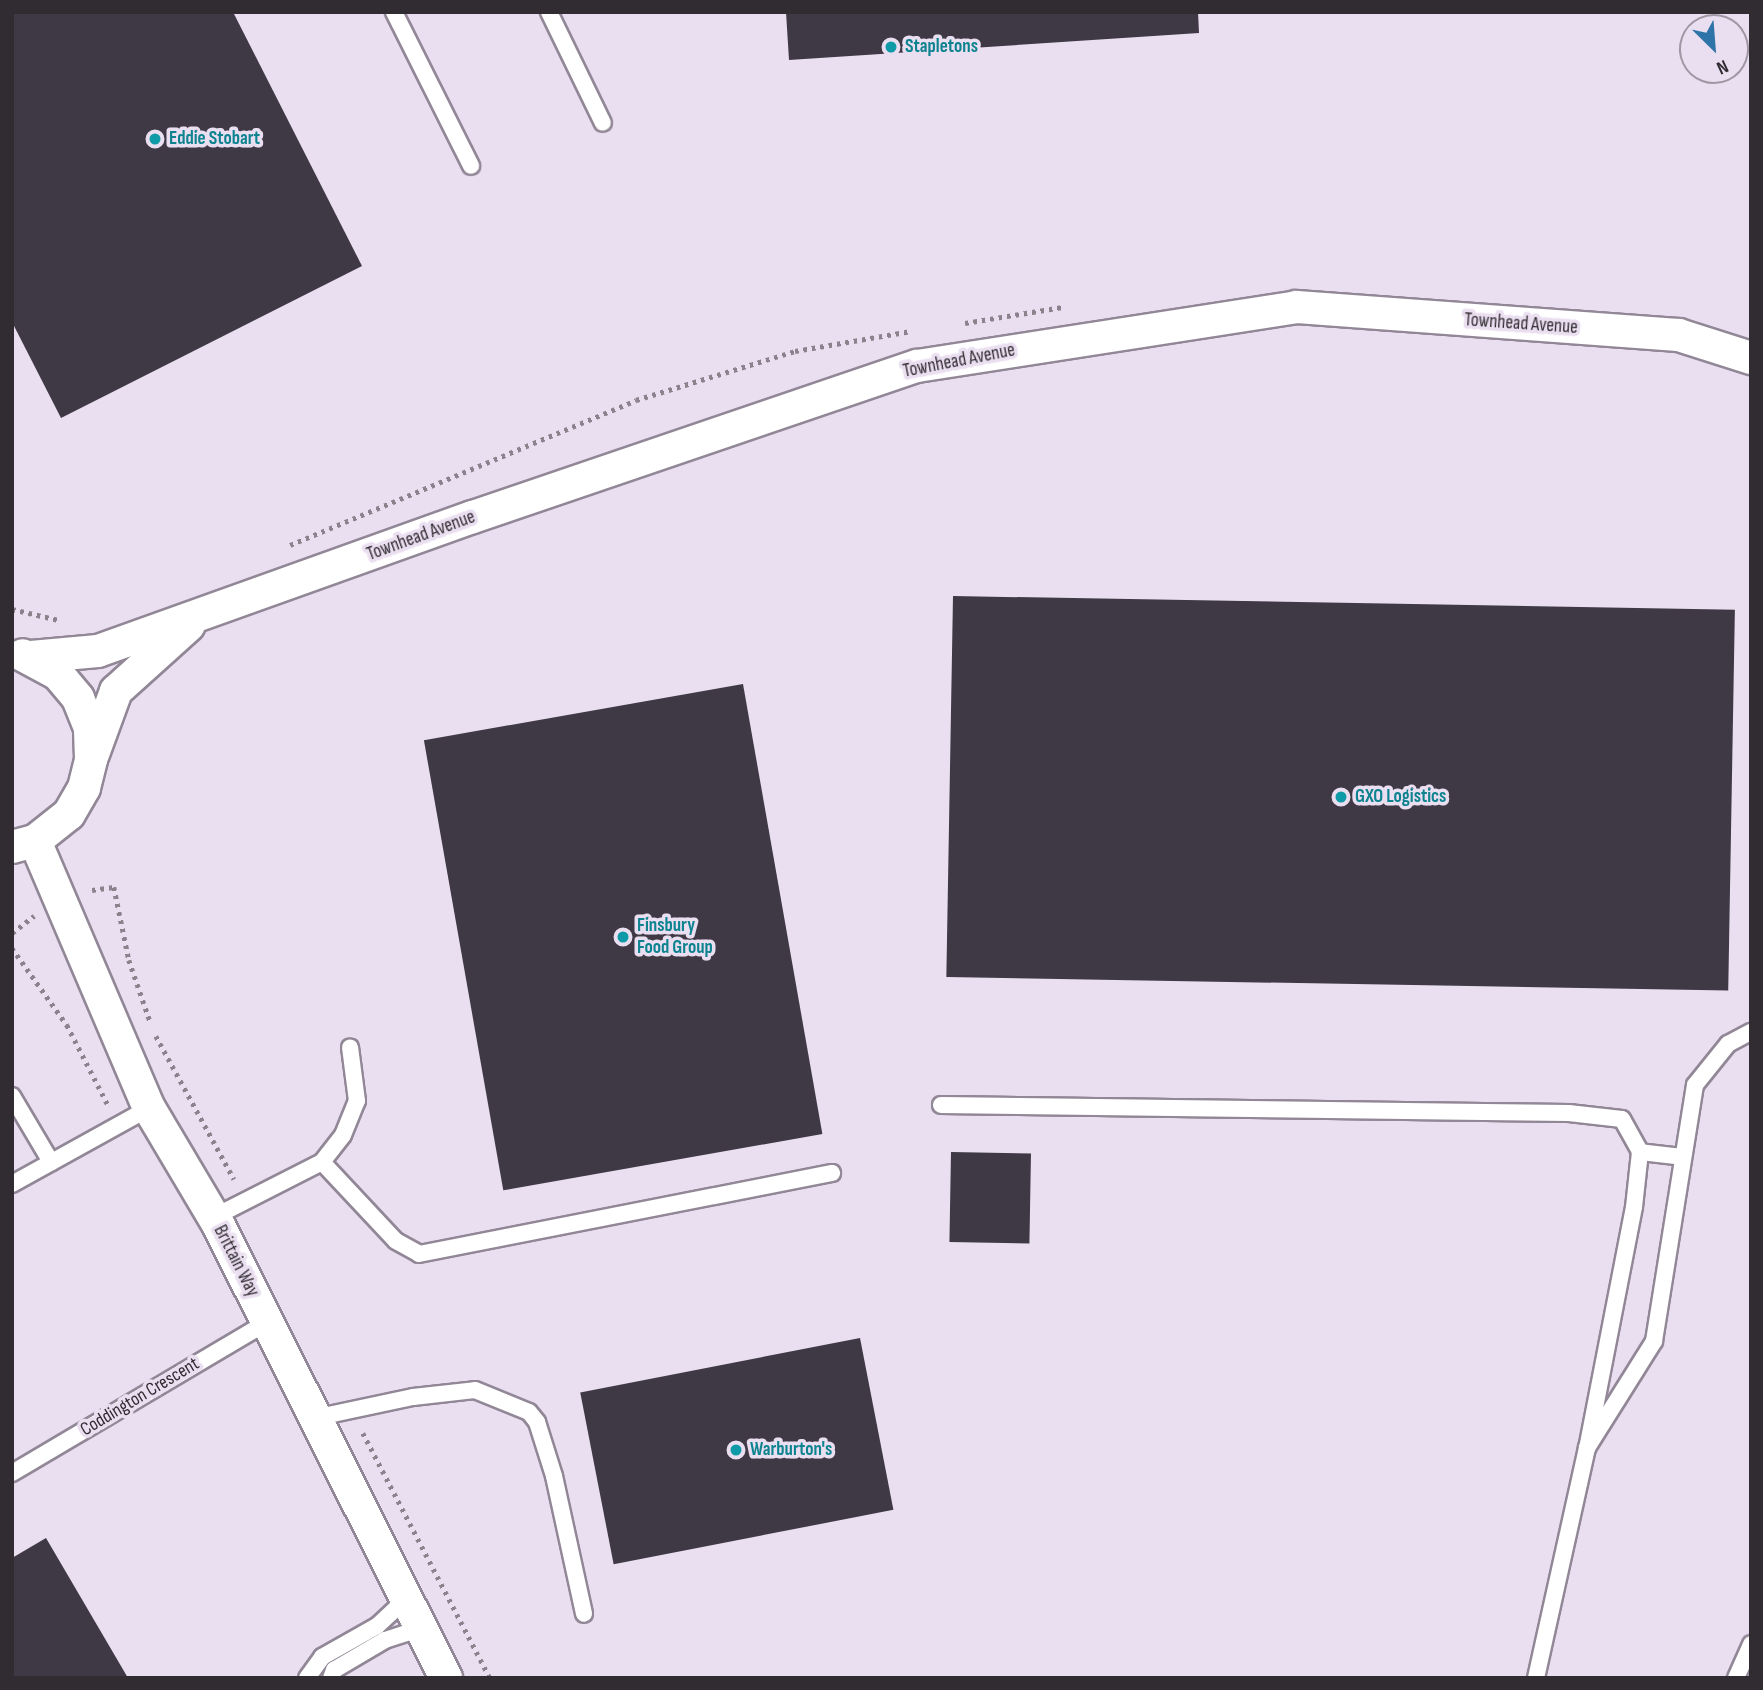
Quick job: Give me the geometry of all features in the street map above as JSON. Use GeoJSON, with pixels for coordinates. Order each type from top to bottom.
{"type":"FeatureCollection","features":[{"type":"Feature","properties":{"kind":"street","name":"Townhead Avenue"},"geometry":{"type":"LineString","coordinates":[[22,655],[98,651],[916,366],[1296,307],[1679,335],[1751,358]]}},
{"type":"Feature","properties":{"kind":"street","name":"Townhead Avenue"},"geometry":{"type":"LineString","coordinates":[[92,759],[116,691],[201,615]]}},
{"type":"Feature","properties":{"kind":"street","name":"Brittain Way"},"geometry":{"type":"LineString","coordinates":[[22,655],[58,674],[78,698],[90,728],[92,759],[84,788],[69,814],[24,844],[149,1108],[214,1217],[446,1678]]}},
{"type":"Feature","properties":{"kind":"lane"},"geometry":{"type":"LineString","coordinates":[[394,12],[471,166]]}},
{"type":"Feature","properties":{"kind":"lane"},"geometry":{"type":"LineString","coordinates":[[549,12],[603,123]]}},
{"type":"Feature","properties":{"kind":"lane"},"geometry":{"type":"LineString","coordinates":[[1587,1448],[1654,1341],[1695,1085],[1728,1044],[1751,1032]]}},
{"type":"Feature","properties":{"kind":"lane"},"geometry":{"type":"LineString","coordinates":[[214,1217],[322,1162],[343,1135],[357,1101],[350,1047]]}},
{"type":"Feature","properties":{"kind":"lane"},"geometry":{"type":"LineString","coordinates":[[12,1096],[51,1162]]}},
{"type":"Feature","properties":{"kind":"lane"},"geometry":{"type":"LineString","coordinates":[[941,1105],[1569,1113],[1622,1119],[1640,1152],[1633,1207],[1587,1448],[1536,1678]]}},
{"type":"Feature","properties":{"kind":"lane"},"geometry":{"type":"LineString","coordinates":[[12,1184],[149,1108]]}},
{"type":"Feature","properties":{"kind":"lane"},"geometry":{"type":"LineString","coordinates":[[1640,1152],[1684,1157]]}},
{"type":"Feature","properties":{"kind":"lane"},"geometry":{"type":"LineString","coordinates":[[322,1162],[396,1241],[419,1254],[832,1173]]}},
{"type":"Feature","properties":{"kind":"lane","name":"Coddington Crescent"},"geometry":{"type":"LineString","coordinates":[[12,1472],[267,1322]]}},
{"type":"Feature","properties":{"kind":"lane"},"geometry":{"type":"LineString","coordinates":[[314,1418],[413,1397],[475,1390],[529,1412],[537,1422],[555,1476],[584,1614]]}},
{"type":"Feature","properties":{"kind":"lane"},"geometry":{"type":"LineString","coordinates":[[307,1678],[322,1657],[377,1626],[405,1600]]}},
{"type":"Feature","properties":{"kind":"lane"},"geometry":{"type":"LineString","coordinates":[[331,1678],[334,1670],[385,1640],[419,1629]]}},
{"type":"Feature","properties":{"kind":"lane"},"geometry":{"type":"LineString","coordinates":[[1736,1678],[1751,1644]]}},
{"type":"Feature","properties":{"kind":"path"},"geometry":{"type":"LineString","coordinates":[[12,609],[60,620]]}},
{"type":"Feature","properties":{"kind":"path"},"geometry":{"type":"LineString","coordinates":[[12,948],[67,1025],[118,1124]]}},
{"type":"Feature","properties":{"kind":"building","name":"Eddie Stobart"},"geometry":{"type":"Polygon","coordinates":[[[12,12],[233,12],[362,266],[61,418],[12,322],[12,12]]]}},
{"type":"Feature","properties":{"kind":"building","name":"Stapletons"},"geometry":{"type":"Polygon","coordinates":[[[786,12],[1198,12],[1199,33],[789,60],[786,12]]]}},
{"type":"Feature","properties":{"kind":"building","name":"GXO Logistics"},"geometry":{"type":"Polygon","coordinates":[[[953,596],[1735,610],[1728,991],[946,977],[953,596]]]}},
{"type":"Feature","properties":{"kind":"building","name":"Finsbury Food Group"},"geometry":{"type":"Polygon","coordinates":[[[743,684],[822,1134],[503,1190],[424,740],[743,684]]]}},
{"type":"Feature","properties":{"kind":"building"},"geometry":{"type":"Polygon","coordinates":[[[951,1152],[1031,1153],[1029,1243],[949,1242],[951,1152]]]}},
{"type":"Feature","properties":{"kind":"building","name":"Warburton's"},"geometry":{"type":"Polygon","coordinates":[[[860,1338],[893,1510],[614,1564],[580,1392],[860,1338]]]}},
{"type":"Feature","properties":{"kind":"building"},"geometry":{"type":"Polygon","coordinates":[[[46,1538],[128,1678],[12,1678],[12,1558],[46,1538]]]}},
{"type":"Feature","properties":{"kind":"place","name":"Stapletons"},"geometry":{"type":"Point","coordinates":[891,47]}},
{"type":"Feature","properties":{"kind":"place","name":"Eddie Stobart"},"geometry":{"type":"Point","coordinates":[155,139]}},
{"type":"Feature","properties":{"kind":"place","name":"GXO Logistics"},"geometry":{"type":"Point","coordinates":[1341,797]}},
{"type":"Feature","properties":{"kind":"place","name":"Finsbury Food Group"},"geometry":{"type":"Point","coordinates":[623,937]}},
{"type":"Feature","properties":{"kind":"place","name":"Warburton's"},"geometry":{"type":"Point","coordinates":[736,1450]}}]}
